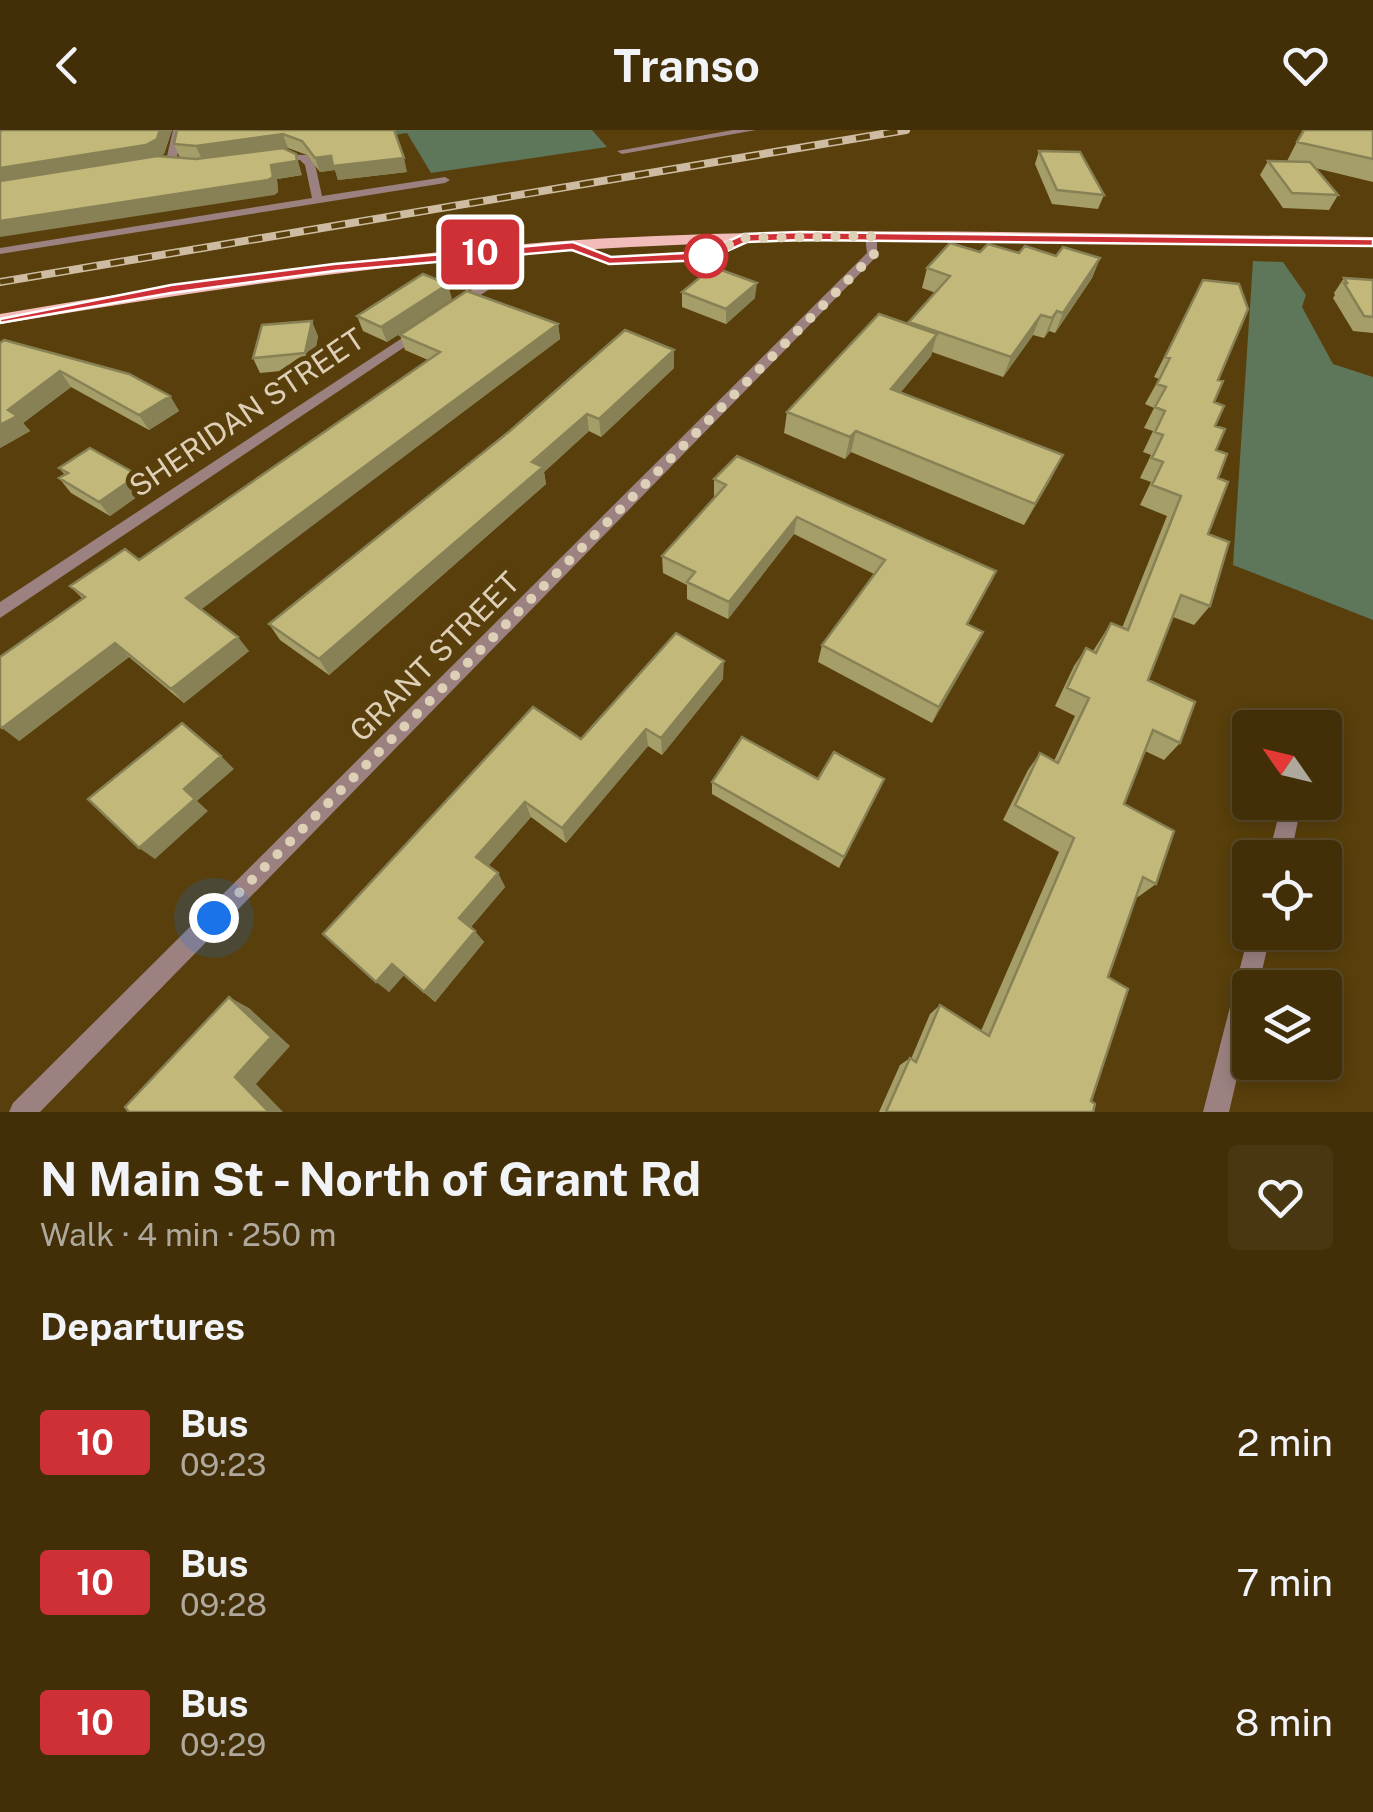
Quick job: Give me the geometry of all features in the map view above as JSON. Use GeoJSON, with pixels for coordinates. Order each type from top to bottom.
{"type":"FeatureCollection","features":[{"type":"Feature","properties":{"kind":"main road"},"geometry":{"type":"LineString","coordinates":[[0,319],[207,284],[573,246],[871,236],[1373,242]]}},
{"type":"Feature","properties":{"kind":"street"},"geometry":{"type":"LineString","coordinates":[[138,170],[172,157],[178,130]]}},
{"type":"Feature","properties":{"kind":"street"},"geometry":{"type":"LineString","coordinates":[[622,152],[751,130]]}},
{"type":"Feature","properties":{"kind":"street"},"geometry":{"type":"LineString","coordinates":[[254,160],[303,157],[310,164],[318,200]]}},
{"type":"Feature","properties":{"kind":"street"},"geometry":{"type":"LineString","coordinates":[[165,162],[185,166]]}},
{"type":"Feature","properties":{"kind":"street"},"geometry":{"type":"LineString","coordinates":[[0,251],[445,180]]}},
{"type":"Feature","properties":{"kind":"street","name":"GRANT STREET"},"geometry":{"type":"LineString","coordinates":[[22,1112],[874,254],[871,236]]}},
{"type":"Feature","properties":{"kind":"street"},"geometry":{"type":"LineString","coordinates":[[446,313],[505,273],[507,250]]}},
{"type":"Feature","properties":{"kind":"street","name":"SHERIDAN STREET"},"geometry":{"type":"LineString","coordinates":[[0,612],[429,324]]}},
{"type":"Feature","properties":{"kind":"street"},"geometry":{"type":"LineString","coordinates":[[1216,1112],[1256,950]]}},
{"type":"Feature","properties":{"kind":"green space"},"geometry":{"type":"Polygon","coordinates":[[[330,130],[592,130],[607,147],[431,173],[407,133],[317,148],[330,130]]]}},
{"type":"Feature","properties":{"kind":"green space"},"geometry":{"type":"Polygon","coordinates":[[[1253,261],[1283,262],[1306,295],[1302,307],[1333,364],[1373,377],[1373,620],[1233,565],[1253,261]]]}},
{"type":"Feature","properties":{"kind":"building"},"geometry":{"type":"Polygon","coordinates":[[[3,130],[160,130],[157,139],[146,145],[0,168],[3,130]]]}},
{"type":"Feature","properties":{"kind":"building"},"geometry":{"type":"Polygon","coordinates":[[[177,130],[394,130],[404,158],[333,166],[331,156],[315,158],[302,141],[283,134],[196,146],[174,144],[177,130]]]}},
{"type":"Feature","properties":{"kind":"building"},"geometry":{"type":"Polygon","coordinates":[[[1304,130],[1373,130],[1373,159],[1297,142],[1304,130]]]}},
{"type":"Feature","properties":{"kind":"building"},"geometry":{"type":"Polygon","coordinates":[[[283,148],[296,154],[297,161],[271,165],[273,177],[268,180],[0,221],[0,181],[157,156],[196,159],[283,148]]]}},
{"type":"Feature","properties":{"kind":"building"},"geometry":{"type":"Polygon","coordinates":[[[1039,151],[1080,152],[1104,195],[1057,190],[1039,151]]]}},
{"type":"Feature","properties":{"kind":"building"},"geometry":{"type":"Polygon","coordinates":[[[1268,161],[1310,162],[1338,195],[1292,193],[1268,161]]]}},
{"type":"Feature","properties":{"kind":"building"},"geometry":{"type":"Polygon","coordinates":[[[950,243],[980,252],[988,244],[1019,253],[1025,246],[1056,256],[1063,247],[1100,258],[1063,313],[1057,311],[1052,318],[1041,315],[1011,357],[909,322],[950,276],[927,268],[950,243]]]}},
{"type":"Feature","properties":{"kind":"building"},"geometry":{"type":"Polygon","coordinates":[[[713,267],[757,283],[726,309],[682,292],[713,267]]]}},
{"type":"Feature","properties":{"kind":"building"},"geometry":{"type":"Polygon","coordinates":[[[423,274],[448,284],[381,327],[357,316],[423,274]]]}},
{"type":"Feature","properties":{"kind":"building"},"geometry":{"type":"Polygon","coordinates":[[[1344,278],[1373,280],[1373,317],[1364,316],[1344,278]]]}},
{"type":"Feature","properties":{"kind":"building"},"geometry":{"type":"Polygon","coordinates":[[[1203,280],[1239,284],[1248,309],[1218,380],[1223,381],[1214,402],[1224,406],[1215,426],[1225,429],[1216,450],[1227,454],[1218,478],[1228,482],[1208,534],[1229,542],[1210,606],[1181,595],[1148,680],[1195,702],[1180,743],[1153,730],[1124,804],[1174,831],[1156,884],[1143,877],[1108,977],[1128,989],[1091,1101],[1095,1104],[1093,1112],[886,1112],[910,1058],[916,1062],[940,1005],[989,1036],[1074,838],[1015,805],[1040,753],[1058,763],[1089,698],[1067,688],[1086,648],[1096,653],[1111,623],[1128,630],[1181,496],[1152,485],[1163,462],[1152,458],[1163,435],[1155,432],[1165,411],[1155,407],[1166,387],[1157,384],[1170,358],[1165,357],[1203,280]]]}},
{"type":"Feature","properties":{"kind":"building"},"geometry":{"type":"Polygon","coordinates":[[[467,291],[558,324],[186,598],[238,637],[171,689],[115,643],[0,726],[0,657],[85,597],[70,586],[125,549],[139,560],[440,352],[400,335],[467,291]]]}},
{"type":"Feature","properties":{"kind":"building"},"geometry":{"type":"Polygon","coordinates":[[[879,314],[937,334],[891,389],[1063,455],[1035,504],[856,431],[850,437],[787,412],[879,314]]]}},
{"type":"Feature","properties":{"kind":"building"},"geometry":{"type":"Polygon","coordinates":[[[312,321],[305,353],[253,358],[262,325],[312,321]]]}},
{"type":"Feature","properties":{"kind":"building"},"geometry":{"type":"Polygon","coordinates":[[[625,330],[674,350],[599,419],[587,414],[532,462],[543,467],[319,659],[269,624],[511,430],[625,330]]]}},
{"type":"Feature","properties":{"kind":"building"},"geometry":{"type":"Polygon","coordinates":[[[4,340],[129,374],[170,396],[139,415],[60,371],[8,410],[17,416],[0,425],[0,343],[4,340]]]}},
{"type":"Feature","properties":{"kind":"building"},"geometry":{"type":"Polygon","coordinates":[[[90,448],[138,475],[99,502],[59,478],[68,473],[59,468],[90,448]]]}},
{"type":"Feature","properties":{"kind":"building"},"geometry":{"type":"Polygon","coordinates":[[[737,456],[996,571],[967,624],[983,632],[939,707],[822,645],[885,560],[797,517],[729,602],[687,582],[695,572],[662,556],[726,485],[714,479],[737,456]]]}},
{"type":"Feature","properties":{"kind":"building"},"geometry":{"type":"Polygon","coordinates":[[[676,633],[724,661],[661,738],[646,729],[562,828],[525,802],[476,857],[498,873],[459,918],[475,931],[424,992],[392,964],[376,982],[323,934],[533,707],[581,739],[676,633]]]}},
{"type":"Feature","properties":{"kind":"building"},"geometry":{"type":"Polygon","coordinates":[[[182,723],[221,756],[184,789],[195,799],[139,848],[88,799],[182,723]]]}},
{"type":"Feature","properties":{"kind":"building"},"geometry":{"type":"Polygon","coordinates":[[[742,737],[818,779],[834,752],[884,779],[844,857],[712,782],[742,737]]]}},
{"type":"Feature","properties":{"kind":"building"},"geometry":{"type":"Polygon","coordinates":[[[229,997],[271,1037],[235,1077],[269,1112],[129,1112],[125,1107],[229,997]]]}},
{"type":"Feature","properties":{"kind":"railway"},"geometry":{"type":"LineString","coordinates":[[0,282],[906,130]]}},
{"type":"Feature","properties":{"kind":"bus line","name":"10"},"geometry":{"type":"LineString","coordinates":[[0,319],[171,289],[334,268],[573,246],[609,260],[707,256],[744,238],[801,236],[1373,242]]}},
{"type":"Feature","properties":{"kind":"route"},"geometry":{"type":"LineString","coordinates":[[214,918],[874,254],[874,248],[871,236],[744,238],[706,256]]}}]}
